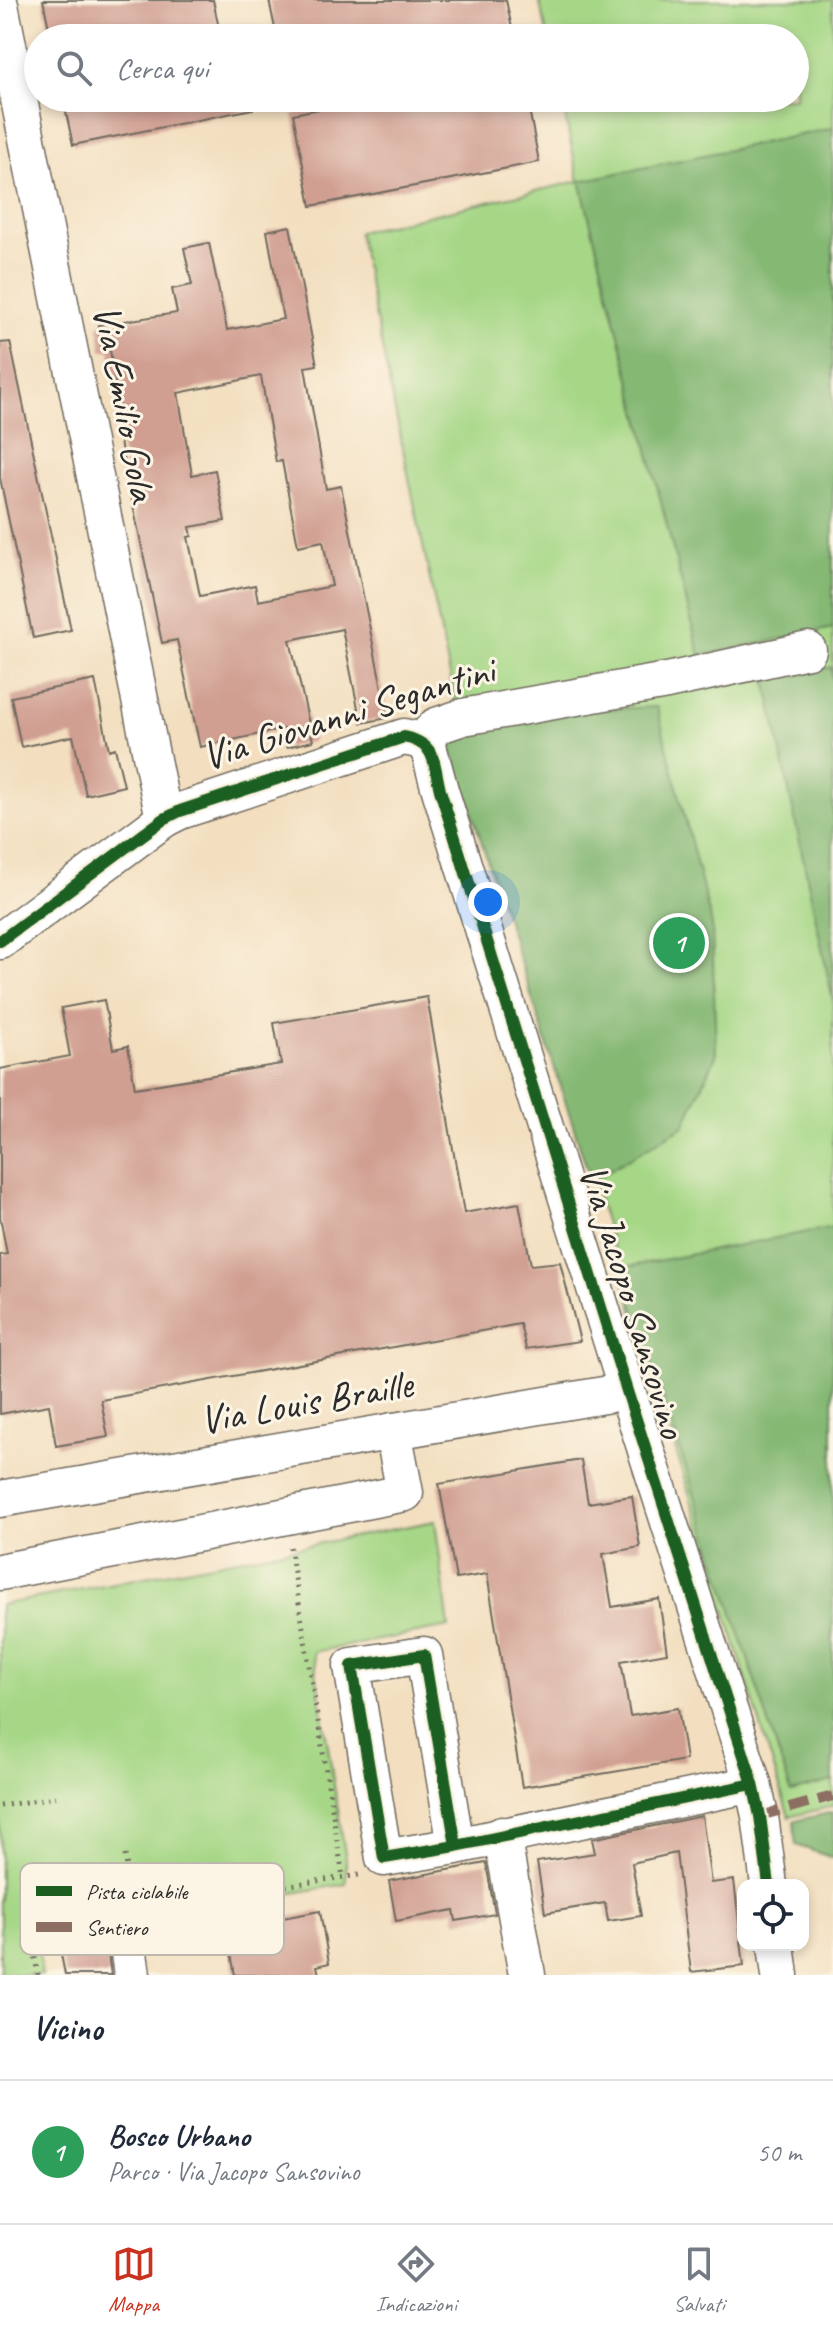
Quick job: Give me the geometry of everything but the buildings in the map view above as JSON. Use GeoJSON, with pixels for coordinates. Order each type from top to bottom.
{"type":"FeatureCollection","features":[{"type":"Feature","properties":{"kind":"street","name":"Via Emilio Gola"},"geometry":{"type":"LineString","coordinates":[[0,5],[164,819]]}},
{"type":"Feature","properties":{"kind":"street","name":"Via Giovanni Segantini"},"geometry":{"type":"LineString","coordinates":[[0,941],[164,819],[180,811],[404,737],[422,741],[436,726],[463,717],[667,681],[808,650]]}},
{"type":"Feature","properties":{"kind":"street","name":"Via Jacopo Sansovino"},"geometry":{"type":"LineString","coordinates":[[422,741],[429,750],[627,1391],[753,1784],[768,1879]]}},
{"type":"Feature","properties":{"kind":"street","name":"Via Louis Braille"},"geometry":{"type":"LineString","coordinates":[[0,1499],[627,1391]]}},
{"type":"Feature","properties":{"kind":"street"},"geometry":{"type":"LineString","coordinates":[[0,1572],[405,1493],[393,1431]]}},
{"type":"Feature","properties":{"kind":"street"},"geometry":{"type":"LineString","coordinates":[[456,1846],[424,1655],[352,1666],[384,1858],[456,1846],[753,1784]]}},
{"type":"Feature","properties":{"kind":"street"},"geometry":{"type":"LineString","coordinates":[[502,1835],[527,1975]]}},
{"type":"Feature","properties":{"kind":"street"},"geometry":{"type":"LineString","coordinates":[[777,1951],[780,1975]]}},
{"type":"Feature","properties":{"kind":"path"},"geometry":{"type":"LineString","coordinates":[[285,1516],[343,1877]]}},
{"type":"Feature","properties":{"kind":"path"},"geometry":{"type":"LineString","coordinates":[[0,1806],[56,1797]]}},
{"type":"Feature","properties":{"kind":"path"},"geometry":{"type":"LineString","coordinates":[[125,1855],[126,1863]]}},
{"type":"Feature","properties":{"kind":"path"},"geometry":{"type":"LineString","coordinates":[[284,1885],[372,1873]]}},
{"type":"Feature","properties":{"kind":"path"},"geometry":{"type":"LineString","coordinates":[[35,1955],[38,1975]]}},
{"type":"Feature","properties":{"kind":"green space"},"geometry":{"type":"Polygon","coordinates":[[[539,0],[833,0],[833,1806],[789,1817],[593,1182],[456,705],[358,232],[579,181],[564,112],[809,112],[809,24],[545,24],[539,0]]]}},
{"type":"Feature","properties":{"kind":"green space"},"geometry":{"type":"Polygon","coordinates":[[[833,128],[833,628],[700,656],[580,181],[833,128]]]}},
{"type":"Feature","properties":{"kind":"green space"},"geometry":{"type":"Polygon","coordinates":[[[831,667],[833,682],[833,1001],[766,681],[831,667]]]}},
{"type":"Feature","properties":{"kind":"green space"},"geometry":{"type":"Polygon","coordinates":[[[657,707],[712,925],[716,1056],[684,1126],[591,1181],[446,732],[534,712],[657,707]]]}},
{"type":"Feature","properties":{"kind":"green space"},"geometry":{"type":"Polygon","coordinates":[[[833,1227],[833,1781],[791,1792],[621,1268],[833,1227]]]}},
{"type":"Feature","properties":{"kind":"green space"},"geometry":{"type":"Polygon","coordinates":[[[435,1521],[449,1627],[313,1652],[346,1860],[346,1884],[284,1894],[284,1863],[20,1863],[20,1955],[39,1955],[42,1975],[0,1975],[0,1605],[435,1521]]]}},
{"type":"Feature","properties":{"kind":"green space"},"geometry":{"type":"Polygon","coordinates":[[[833,1812],[833,1858],[796,1845],[794,1821],[833,1812]]]}},
{"type":"Feature","properties":{"kind":"marked path"},"geometry":{"type":"LineString","coordinates":[[760,1816],[833,1796]]}},
{"type":"Feature","properties":{"kind":"cycle path"},"geometry":{"type":"LineString","coordinates":[[0,941],[164,819],[180,811],[404,737],[428,749],[627,1391],[753,1784],[768,1879]]}},
{"type":"Feature","properties":{"kind":"cycle path"},"geometry":{"type":"LineString","coordinates":[[456,1846],[424,1655],[352,1666],[384,1858],[456,1846],[753,1784]]}},
{"type":"Feature","properties":{"kind":"place","name":"Bosco Urbano"},"geometry":{"type":"Point","coordinates":[679,943]}}]}
